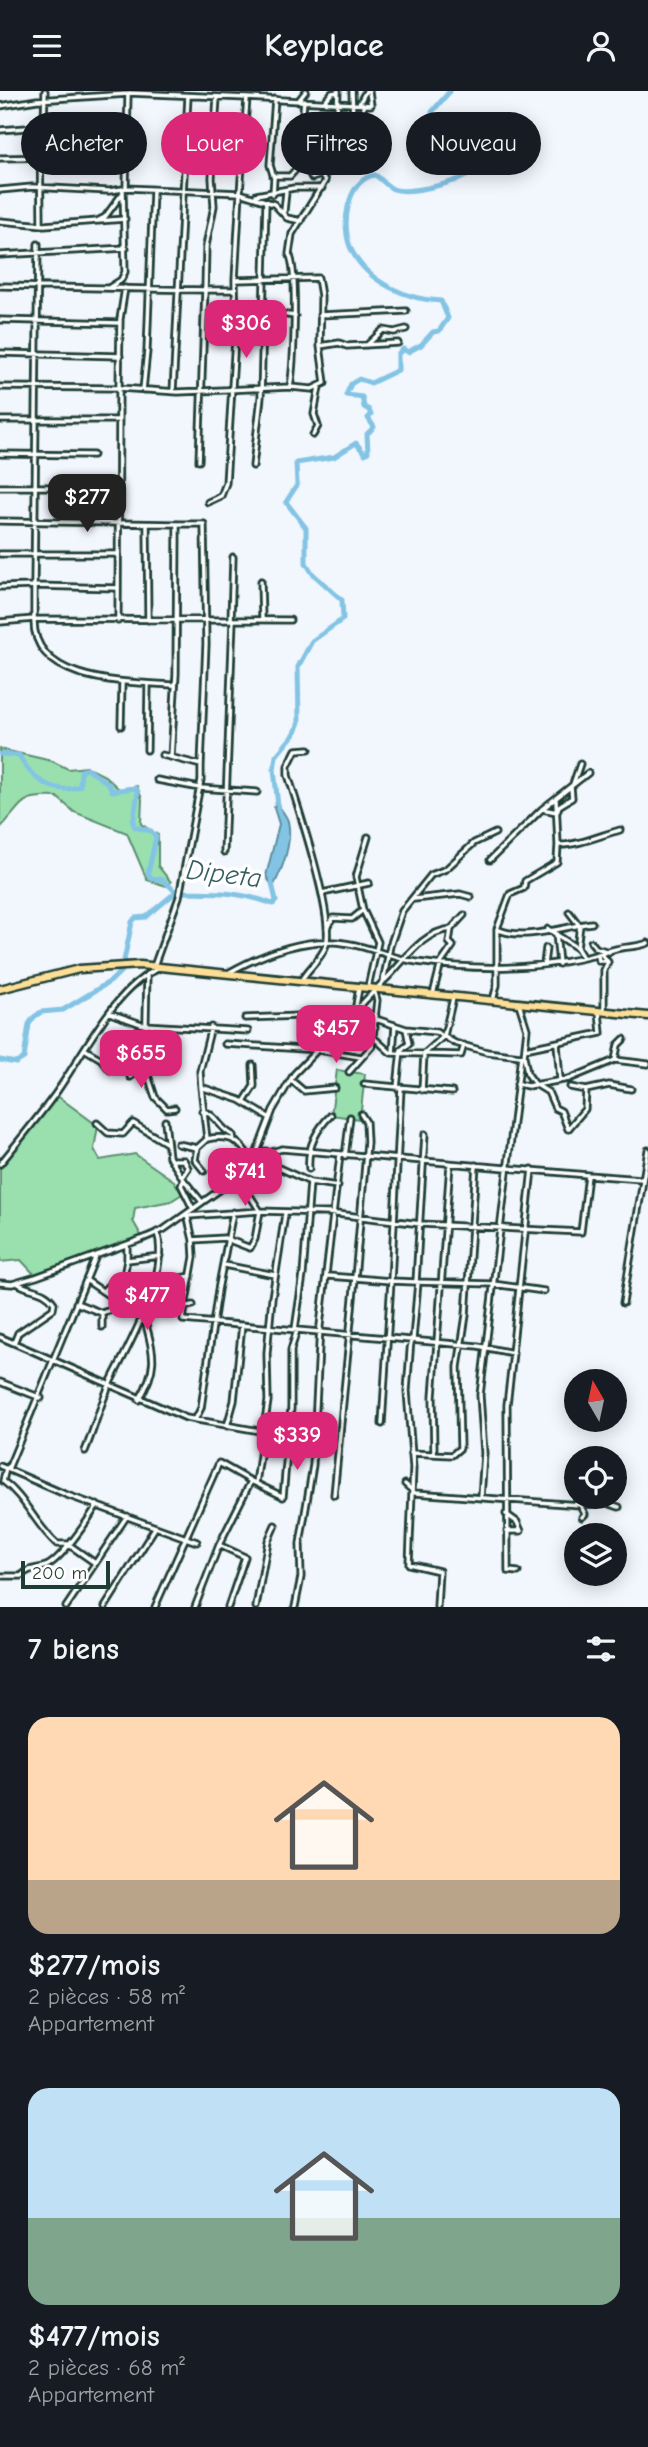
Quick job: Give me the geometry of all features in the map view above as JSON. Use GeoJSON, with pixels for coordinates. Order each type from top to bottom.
{"type":"FeatureCollection","features":[{"type":"Feature","properties":{"kind":"highway"},"geometry":{"type":"LineString","coordinates":[[0,989],[63,972],[123,965],[154,966],[648,1016]]}},
{"type":"Feature","properties":{"kind":"street"},"geometry":{"type":"LineString","coordinates":[[43,112],[45,91]]}},
{"type":"Feature","properties":{"kind":"street"},"geometry":{"type":"LineString","coordinates":[[0,107],[138,91],[370,105],[368,91]]}},
{"type":"Feature","properties":{"kind":"street"},"geometry":{"type":"LineString","coordinates":[[199,461],[206,246],[214,206],[214,91]]}},
{"type":"Feature","properties":{"kind":"street"},"geometry":{"type":"LineString","coordinates":[[299,100],[306,91]]}},
{"type":"Feature","properties":{"kind":"street"},"geometry":{"type":"LineString","coordinates":[[352,91],[352,112]]}},
{"type":"Feature","properties":{"kind":"street"},"geometry":{"type":"LineString","coordinates":[[362,112],[361,104],[368,91]]}},
{"type":"Feature","properties":{"kind":"street"},"geometry":{"type":"LineString","coordinates":[[296,92],[299,112]]}},
{"type":"Feature","properties":{"kind":"street"},"geometry":{"type":"LineString","coordinates":[[325,101],[332,93],[338,92],[335,112]]}},
{"type":"Feature","properties":{"kind":"street"},"geometry":{"type":"LineString","coordinates":[[128,93],[128,112]]}},
{"type":"Feature","properties":{"kind":"street"},"geometry":{"type":"LineString","coordinates":[[173,392],[188,96]]}},
{"type":"Feature","properties":{"kind":"street"},"geometry":{"type":"LineString","coordinates":[[208,502],[221,496],[226,483],[236,323],[234,290],[247,98]]}},
{"type":"Feature","properties":{"kind":"street"},"geometry":{"type":"LineString","coordinates":[[272,194],[273,176],[270,165],[275,99]]}},
{"type":"Feature","properties":{"kind":"street"},"geometry":{"type":"LineString","coordinates":[[0,129],[21,128]]}},
{"type":"Feature","properties":{"kind":"street"},"geometry":{"type":"LineString","coordinates":[[0,158],[21,159]]}},
{"type":"Feature","properties":{"kind":"street"},"geometry":{"type":"LineString","coordinates":[[40,175],[41,225]]}},
{"type":"Feature","properties":{"kind":"street"},"geometry":{"type":"LineString","coordinates":[[110,288],[124,276],[125,175]]}},
{"type":"Feature","properties":{"kind":"street"},"geometry":{"type":"LineString","coordinates":[[273,176],[290,175]]}},
{"type":"Feature","properties":{"kind":"street"},"geometry":{"type":"LineString","coordinates":[[290,387],[295,316],[292,259],[289,254],[291,236],[325,181],[322,176],[312,177]]}},
{"type":"Feature","properties":{"kind":"street"},"geometry":{"type":"LineString","coordinates":[[0,190],[40,187],[240,193],[266,201],[284,212],[287,218],[301,221]]}},
{"type":"Feature","properties":{"kind":"street"},"geometry":{"type":"LineString","coordinates":[[251,195],[286,192],[295,188],[322,188]]}},
{"type":"Feature","properties":{"kind":"street"},"geometry":{"type":"LineString","coordinates":[[95,222],[105,217],[124,190]]}},
{"type":"Feature","properties":{"kind":"street"},"geometry":{"type":"LineString","coordinates":[[142,391],[153,190]]}},
{"type":"Feature","properties":{"kind":"street"},"geometry":{"type":"LineString","coordinates":[[284,212],[286,192]]}},
{"type":"Feature","properties":{"kind":"street"},"geometry":{"type":"LineString","coordinates":[[253,466],[265,312],[266,201]]}},
{"type":"Feature","properties":{"kind":"street"},"geometry":{"type":"LineString","coordinates":[[0,221],[41,225],[125,219]]}},
{"type":"Feature","properties":{"kind":"street"},"geometry":{"type":"LineString","coordinates":[[38,244],[33,554],[35,637],[48,656],[71,670],[101,680],[175,685]]}},
{"type":"Feature","properties":{"kind":"street"},"geometry":{"type":"LineString","coordinates":[[0,255],[126,248]]}},
{"type":"Feature","properties":{"kind":"street"},"geometry":{"type":"LineString","coordinates":[[0,387],[119,388],[173,392],[319,387],[325,383],[320,346],[320,280],[292,277],[235,279]]}},
{"type":"Feature","properties":{"kind":"street"},"geometry":{"type":"LineString","coordinates":[[0,286],[234,290]]}},
{"type":"Feature","properties":{"kind":"street"},"geometry":{"type":"LineString","coordinates":[[118,621],[120,323],[125,288]]}},
{"type":"Feature","properties":{"kind":"street"},"geometry":{"type":"LineString","coordinates":[[320,315],[406,311]]}},
{"type":"Feature","properties":{"kind":"street"},"geometry":{"type":"LineString","coordinates":[[265,312],[295,316]]}},
{"type":"Feature","properties":{"kind":"street"},"geometry":{"type":"LineString","coordinates":[[0,320],[120,323]]}},
{"type":"Feature","properties":{"kind":"street"},"geometry":{"type":"LineString","coordinates":[[367,345],[374,334],[383,330],[394,332],[406,329]]}},
{"type":"Feature","properties":{"kind":"street"},"geometry":{"type":"LineString","coordinates":[[320,346],[339,343],[398,343]]}},
{"type":"Feature","properties":{"kind":"street"},"geometry":{"type":"LineString","coordinates":[[0,353],[120,356]]}},
{"type":"Feature","properties":{"kind":"street"},"geometry":{"type":"LineString","coordinates":[[313,435],[318,426],[314,414],[319,387]]}},
{"type":"Feature","properties":{"kind":"street"},"geometry":{"type":"LineString","coordinates":[[0,420],[118,420]]}},
{"type":"Feature","properties":{"kind":"street"},"geometry":{"type":"LineString","coordinates":[[0,454],[93,455]]}},
{"type":"Feature","properties":{"kind":"street"},"geometry":{"type":"LineString","coordinates":[[0,487],[118,487]]}},
{"type":"Feature","properties":{"kind":"street"},"geometry":{"type":"LineString","coordinates":[[0,521],[204,524],[200,788],[179,897],[154,966]]}},
{"type":"Feature","properties":{"kind":"street"},"geometry":{"type":"LineString","coordinates":[[171,757],[175,685],[177,524]]}},
{"type":"Feature","properties":{"kind":"street"},"geometry":{"type":"LineString","coordinates":[[147,525],[148,620]]}},
{"type":"Feature","properties":{"kind":"street"},"geometry":{"type":"LineString","coordinates":[[0,554],[118,554]]}},
{"type":"Feature","properties":{"kind":"street"},"geometry":{"type":"LineString","coordinates":[[224,852],[233,557]]}},
{"type":"Feature","properties":{"kind":"street"},"geometry":{"type":"LineString","coordinates":[[261,581],[262,620]]}},
{"type":"Feature","properties":{"kind":"street"},"geometry":{"type":"LineString","coordinates":[[0,587],[118,588]]}},
{"type":"Feature","properties":{"kind":"street"},"geometry":{"type":"LineString","coordinates":[[0,622],[34,619],[290,620]]}},
{"type":"Feature","properties":{"kind":"street"},"geometry":{"type":"LineString","coordinates":[[121,726],[122,683]]}},
{"type":"Feature","properties":{"kind":"street"},"geometry":{"type":"LineString","coordinates":[[147,750],[148,684]]}},
{"type":"Feature","properties":{"kind":"street"},"geometry":{"type":"LineString","coordinates":[[300,982],[316,963],[327,943],[321,893],[288,775],[288,766],[296,750],[309,749]]}},
{"type":"Feature","properties":{"kind":"street"},"geometry":{"type":"LineString","coordinates":[[162,755],[201,765]]}},
{"type":"Feature","properties":{"kind":"street"},"geometry":{"type":"LineString","coordinates":[[557,812],[559,806],[572,799],[572,786],[580,764]]}},
{"type":"Feature","properties":{"kind":"street"},"geometry":{"type":"LineString","coordinates":[[490,860],[542,809],[588,773]]}},
{"type":"Feature","properties":{"kind":"street"},"geometry":{"type":"LineString","coordinates":[[158,781],[200,788],[257,792]]}},
{"type":"Feature","properties":{"kind":"street"},"geometry":{"type":"LineString","coordinates":[[492,1002],[497,985],[497,929],[510,894],[524,888],[525,881],[557,862],[556,800]]}},
{"type":"Feature","properties":{"kind":"street"},"geometry":{"type":"LineString","coordinates":[[542,809],[557,812]]}},
{"type":"Feature","properties":{"kind":"street"},"geometry":{"type":"LineString","coordinates":[[558,845],[571,845],[605,832],[620,830]]}},
{"type":"Feature","properties":{"kind":"street"},"geometry":{"type":"LineString","coordinates":[[383,982],[398,918],[431,875],[446,869],[474,843],[495,833]]}},
{"type":"Feature","properties":{"kind":"street"},"geometry":{"type":"LineString","coordinates":[[349,1072],[372,1046],[376,1017],[377,1000],[371,990],[378,943],[363,910],[356,877],[368,837]]}},
{"type":"Feature","properties":{"kind":"street"},"geometry":{"type":"LineString","coordinates":[[321,893],[369,883]]}},
{"type":"Feature","properties":{"kind":"street"},"geometry":{"type":"LineString","coordinates":[[412,900],[434,895],[471,897]]}},
{"type":"Feature","properties":{"kind":"street"},"geometry":{"type":"LineString","coordinates":[[327,928],[333,918],[352,919],[363,910]]}},
{"type":"Feature","properties":{"kind":"street"},"geometry":{"type":"LineString","coordinates":[[569,912],[580,925],[577,948]]}},
{"type":"Feature","properties":{"kind":"street"},"geometry":{"type":"LineString","coordinates":[[254,1159],[270,1118],[291,1080],[371,990],[383,982],[402,960],[435,934],[451,929],[464,915]]}},
{"type":"Feature","properties":{"kind":"street"},"geometry":{"type":"LineString","coordinates":[[497,929],[505,933],[555,931],[592,923]]}},
{"type":"Feature","properties":{"kind":"street"},"geometry":{"type":"LineString","coordinates":[[432,996],[441,963],[453,946],[449,942],[451,929]]}},
{"type":"Feature","properties":{"kind":"street"},"geometry":{"type":"LineString","coordinates":[[548,929],[555,931],[577,948],[585,958]]}},
{"type":"Feature","properties":{"kind":"street"},"geometry":{"type":"LineString","coordinates":[[555,931],[559,964]]}},
{"type":"Feature","properties":{"kind":"street"},"geometry":{"type":"LineString","coordinates":[[559,947],[566,941]]}},
{"type":"Feature","properties":{"kind":"street"},"geometry":{"type":"LineString","coordinates":[[591,942],[596,948],[609,952]]}},
{"type":"Feature","properties":{"kind":"street"},"geometry":{"type":"LineString","coordinates":[[227,974],[275,949],[327,943],[348,943],[402,960],[496,966],[559,964],[635,949],[648,943]]}},
{"type":"Feature","properties":{"kind":"street"},"geometry":{"type":"LineString","coordinates":[[544,964],[546,948]]}},
{"type":"Feature","properties":{"kind":"street"},"geometry":{"type":"LineString","coordinates":[[585,958],[596,948]]}},
{"type":"Feature","properties":{"kind":"street"},"geometry":{"type":"LineString","coordinates":[[524,1049],[601,1033],[604,970],[607,961],[599,961],[600,955]]}},
{"type":"Feature","properties":{"kind":"street"},"geometry":{"type":"LineString","coordinates":[[0,1164],[86,1051],[128,990],[147,974],[163,967]]}},
{"type":"Feature","properties":{"kind":"street"},"geometry":{"type":"LineString","coordinates":[[147,974],[145,1066],[155,1097],[167,1109],[175,1108]]}},
{"type":"Feature","properties":{"kind":"street"},"geometry":{"type":"LineString","coordinates":[[354,1012],[359,988]]}},
{"type":"Feature","properties":{"kind":"street"},"geometry":{"type":"LineString","coordinates":[[422,1090],[424,1054],[444,1035],[453,998]]}},
{"type":"Feature","properties":{"kind":"street"},"geometry":{"type":"LineString","coordinates":[[481,1499],[484,1453],[480,1395],[517,1084],[527,1029],[519,1004]]}},
{"type":"Feature","properties":{"kind":"street"},"geometry":{"type":"LineString","coordinates":[[245,1018],[354,1012],[406,1029],[444,1035],[464,1045],[500,1056],[522,1056]]}},
{"type":"Feature","properties":{"kind":"street"},"geometry":{"type":"LineString","coordinates":[[110,1013],[146,1025],[168,1023],[248,1031]]}},
{"type":"Feature","properties":{"kind":"street"},"geometry":{"type":"LineString","coordinates":[[393,1053],[395,1025]]}},
{"type":"Feature","properties":{"kind":"street"},"geometry":{"type":"LineString","coordinates":[[207,1139],[202,1111],[200,1071],[211,1027]]}},
{"type":"Feature","properties":{"kind":"street"},"geometry":{"type":"LineString","coordinates":[[335,1033],[375,1027]]}},
{"type":"Feature","properties":{"kind":"street"},"geometry":{"type":"LineString","coordinates":[[382,1424],[398,1161],[400,1053],[409,1044],[406,1029]]}},
{"type":"Feature","properties":{"kind":"street"},"geometry":{"type":"LineString","coordinates":[[373,1037],[382,1047],[393,1053],[461,1055],[464,1045]]}},
{"type":"Feature","properties":{"kind":"street"},"geometry":{"type":"LineString","coordinates":[[615,1060],[618,1045],[624,1039]]}},
{"type":"Feature","properties":{"kind":"street"},"geometry":{"type":"LineString","coordinates":[[557,1043],[560,1080]]}},
{"type":"Feature","properties":{"kind":"street"},"geometry":{"type":"LineString","coordinates":[[225,1044],[318,1049],[361,1057]]}},
{"type":"Feature","properties":{"kind":"street"},"geometry":{"type":"LineString","coordinates":[[382,1047],[383,1055]]}},
{"type":"Feature","properties":{"kind":"street"},"geometry":{"type":"LineString","coordinates":[[86,1051],[102,1059],[110,1070]]}},
{"type":"Feature","properties":{"kind":"street"},"geometry":{"type":"LineString","coordinates":[[522,1056],[527,1073],[535,1084],[548,1092],[555,1108],[561,1111],[568,1129],[585,1109],[586,1090]]}},
{"type":"Feature","properties":{"kind":"street"},"geometry":{"type":"LineString","coordinates":[[517,1084],[560,1080],[615,1060],[648,1064]]}},
{"type":"Feature","properties":{"kind":"street"},"geometry":{"type":"LineString","coordinates":[[244,1102],[254,1086],[253,1065]]}},
{"type":"Feature","properties":{"kind":"street"},"geometry":{"type":"LineString","coordinates":[[130,1077],[145,1066]]}},
{"type":"Feature","properties":{"kind":"street"},"geometry":{"type":"LineString","coordinates":[[291,1080],[304,1091],[335,1088]]}},
{"type":"Feature","properties":{"kind":"street"},"geometry":{"type":"LineString","coordinates":[[364,1084],[453,1092]]}},
{"type":"Feature","properties":{"kind":"street"},"geometry":{"type":"LineString","coordinates":[[570,1087],[586,1090],[606,1085],[631,1089]]}},
{"type":"Feature","properties":{"kind":"street"},"geometry":{"type":"LineString","coordinates":[[201,1087],[244,1102],[270,1118]]}},
{"type":"Feature","properties":{"kind":"street"},"geometry":{"type":"LineString","coordinates":[[202,1111],[213,1115],[224,1130],[233,1135],[234,1141]]}},
{"type":"Feature","properties":{"kind":"street"},"geometry":{"type":"LineString","coordinates":[[334,1495],[366,1158],[366,1122],[360,1114]]}},
{"type":"Feature","properties":{"kind":"street"},"geometry":{"type":"LineString","coordinates":[[309,1169],[309,1152],[320,1127],[331,1115]]}},
{"type":"Feature","properties":{"kind":"street"},"geometry":{"type":"LineString","coordinates":[[295,1607],[301,1577],[300,1544],[313,1465],[320,1332],[338,1186],[351,1118]]}},
{"type":"Feature","properties":{"kind":"street"},"geometry":{"type":"LineString","coordinates":[[165,1121],[169,1157],[174,1160],[183,1178],[202,1203]]}},
{"type":"Feature","properties":{"kind":"street"},"geometry":{"type":"LineString","coordinates":[[97,1123],[108,1133],[124,1133],[133,1123],[166,1143]]}},
{"type":"Feature","properties":{"kind":"street"},"geometry":{"type":"LineString","coordinates":[[425,1134],[417,1282],[407,1391],[411,1453],[409,1564],[439,1571],[436,1607]]}},
{"type":"Feature","properties":{"kind":"street"},"geometry":{"type":"LineString","coordinates":[[204,1171],[195,1160],[197,1148],[207,1139],[234,1141],[246,1146],[254,1159],[310,1182],[338,1186]]}},
{"type":"Feature","properties":{"kind":"street"},"geometry":{"type":"LineString","coordinates":[[178,1144],[197,1148]]}},
{"type":"Feature","properties":{"kind":"street"},"geometry":{"type":"LineString","coordinates":[[0,1283],[17,1283],[157,1232],[238,1177],[254,1159],[266,1151],[282,1149],[398,1161],[642,1179]]}},
{"type":"Feature","properties":{"kind":"street"},"geometry":{"type":"LineString","coordinates":[[623,1303],[635,1244],[648,1150]]}},
{"type":"Feature","properties":{"kind":"street"},"geometry":{"type":"LineString","coordinates":[[266,1151],[274,1161]]}},
{"type":"Feature","properties":{"kind":"street"},"geometry":{"type":"LineString","coordinates":[[174,1160],[184,1160],[188,1168],[181,1185],[192,1207]]}},
{"type":"Feature","properties":{"kind":"street"},"geometry":{"type":"LineString","coordinates":[[434,1453],[437,1343],[450,1164]]}},
{"type":"Feature","properties":{"kind":"street"},"geometry":{"type":"LineString","coordinates":[[411,1453],[452,1455],[460,1448],[458,1378],[476,1165]]}},
{"type":"Feature","properties":{"kind":"street"},"geometry":{"type":"LineString","coordinates":[[518,1572],[508,1571],[507,1405],[532,1169]]}},
{"type":"Feature","properties":{"kind":"street"},"geometry":{"type":"LineString","coordinates":[[187,1214],[260,1211],[308,1213],[421,1224],[583,1231],[588,1175]]}},
{"type":"Feature","properties":{"kind":"street"},"geometry":{"type":"LineString","coordinates":[[193,1240],[228,1240],[247,1249],[252,1247],[260,1211],[238,1177]]}},
{"type":"Feature","properties":{"kind":"street"},"geometry":{"type":"LineString","coordinates":[[155,1607],[219,1463],[282,1496],[288,1436],[291,1350],[310,1182]]}},
{"type":"Feature","properties":{"kind":"street"},"geometry":{"type":"LineString","coordinates":[[195,1420],[201,1408],[233,1212]]}},
{"type":"Feature","properties":{"kind":"street"},"geometry":{"type":"LineString","coordinates":[[187,1214],[193,1240],[191,1276],[183,1320],[412,1339],[486,1347],[512,1353]]}},
{"type":"Feature","properties":{"kind":"street"},"geometry":{"type":"LineString","coordinates":[[195,1607],[219,1545],[253,1482],[264,1433],[270,1327],[285,1214]]}},
{"type":"Feature","properties":{"kind":"street"},"geometry":{"type":"LineString","coordinates":[[85,1451],[158,1276],[161,1243],[157,1232]]}},
{"type":"Feature","properties":{"kind":"street"},"geometry":{"type":"LineString","coordinates":[[119,1297],[127,1259],[127,1245]]}},
{"type":"Feature","properties":{"kind":"street"},"geometry":{"type":"LineString","coordinates":[[127,1259],[160,1255]]}},
{"type":"Feature","properties":{"kind":"street"},"geometry":{"type":"LineString","coordinates":[[96,1256],[69,1325],[62,1333],[51,1359],[39,1397],[3,1481],[14,1489],[44,1531],[58,1544],[68,1544],[96,1563]]}},
{"type":"Feature","properties":{"kind":"street"},"geometry":{"type":"LineString","coordinates":[[224,1265],[275,1275]]}},
{"type":"Feature","properties":{"kind":"street"},"geometry":{"type":"LineString","coordinates":[[104,1291],[115,1279],[124,1276]]}},
{"type":"Feature","properties":{"kind":"street"},"geometry":{"type":"LineString","coordinates":[[158,1276],[170,1280],[191,1276]]}},
{"type":"Feature","properties":{"kind":"street"},"geometry":{"type":"LineString","coordinates":[[328,1276],[443,1284],[493,1284],[544,1291]]}},
{"type":"Feature","properties":{"kind":"street"},"geometry":{"type":"LineString","coordinates":[[86,1280],[108,1295],[144,1308]]}},
{"type":"Feature","properties":{"kind":"street"},"geometry":{"type":"LineString","coordinates":[[14,1343],[18,1333],[53,1310],[54,1303],[45,1292],[27,1289],[17,1283]]}},
{"type":"Feature","properties":{"kind":"street"},"geometry":{"type":"LineString","coordinates":[[150,1298],[185,1307],[193,1305]]}},
{"type":"Feature","properties":{"kind":"street"},"geometry":{"type":"LineString","coordinates":[[76,1303],[102,1313],[112,1309]]}},
{"type":"Feature","properties":{"kind":"street"},"geometry":{"type":"LineString","coordinates":[[139,1400],[155,1359],[144,1308]]}},
{"type":"Feature","properties":{"kind":"street"},"geometry":{"type":"LineString","coordinates":[[102,1313],[102,1327]]}},
{"type":"Feature","properties":{"kind":"street"},"geometry":{"type":"LineString","coordinates":[[227,1426],[234,1401],[242,1324]]}},
{"type":"Feature","properties":{"kind":"street"},"geometry":{"type":"LineString","coordinates":[[0,1337],[139,1400],[195,1420],[288,1436]]}},
{"type":"Feature","properties":{"kind":"street"},"geometry":{"type":"LineString","coordinates":[[0,1382],[39,1397]]}},
{"type":"Feature","properties":{"kind":"street"},"geometry":{"type":"LineString","coordinates":[[0,1466],[197,1542]]}},
{"type":"Feature","properties":{"kind":"street"},"geometry":{"type":"LineString","coordinates":[[405,1484],[411,1493]]}},
{"type":"Feature","properties":{"kind":"street"},"geometry":{"type":"LineString","coordinates":[[411,1493],[564,1504]]}},
{"type":"Feature","properties":{"kind":"street"},"geometry":{"type":"LineString","coordinates":[[0,1576],[21,1576],[29,1569],[45,1566],[68,1544],[97,1505]]}},
{"type":"Feature","properties":{"kind":"street"},"geometry":{"type":"LineString","coordinates":[[582,1509],[585,1514],[582,1517]]}},
{"type":"Feature","properties":{"kind":"street"},"geometry":{"type":"LineString","coordinates":[[506,1514],[517,1522],[521,1531],[506,1531]]}},
{"type":"Feature","properties":{"kind":"street"},"geometry":{"type":"LineString","coordinates":[[66,1607],[127,1516]]}},
{"type":"Feature","properties":{"kind":"street"},"geometry":{"type":"LineString","coordinates":[[256,1607],[268,1541],[275,1525]]}},
{"type":"Feature","properties":{"kind":"street"},"geometry":{"type":"LineString","coordinates":[[105,1607],[155,1528]]}},
{"type":"Feature","properties":{"kind":"street"},"geometry":{"type":"LineString","coordinates":[[219,1545],[245,1557],[228,1607]]}},
{"type":"Feature","properties":{"kind":"green space"},"geometry":{"type":"Polygon","coordinates":[[[0,749],[52,761],[68,769],[87,767],[105,776],[119,789],[137,786],[142,799],[141,824],[158,835],[158,866],[171,882],[166,886],[147,880],[127,833],[74,812],[57,797],[28,799],[0,828],[0,749]]]}},
{"type":"Feature","properties":{"kind":"green space"},"geometry":{"type":"Polygon","coordinates":[[[337,1070],[365,1074],[360,1119],[331,1115],[337,1070]]]}},
{"type":"Feature","properties":{"kind":"green space"},"geometry":{"type":"Polygon","coordinates":[[[56,1095],[98,1126],[94,1149],[100,1160],[135,1154],[174,1181],[182,1194],[171,1201],[135,1208],[133,1221],[142,1237],[34,1274],[21,1260],[0,1262],[0,1167],[56,1095]]]}},
{"type":"Feature","properties":{"kind":"water"},"geometry":{"type":"Polygon","coordinates":[[[276,802],[288,821],[289,838],[283,864],[273,887],[266,876],[279,824],[274,808],[276,802]]]}},
{"type":"Feature","properties":{"kind":"waterway","name":"Dipeta"},"geometry":{"type":"LineString","coordinates":[[278,806],[274,769],[276,756],[295,733],[299,722],[298,667],[312,641],[343,619],[342,600],[313,574],[306,563],[306,528],[286,502],[297,485],[296,463],[334,457],[356,443],[365,454],[368,452],[367,434],[374,427],[368,418],[371,415],[364,407],[362,397],[346,395],[351,384],[359,379],[371,383],[398,370],[398,354],[403,349],[408,352],[421,345],[433,332],[439,331],[448,318],[441,301],[416,297],[390,288],[359,262],[348,242],[348,206],[357,185],[375,175],[393,189],[411,190],[446,183],[473,172],[470,163],[431,126],[432,112],[450,91]]}},
{"type":"Feature","properties":{"kind":"waterway","name":"Dipeta"},"geometry":{"type":"LineString","coordinates":[[0,754],[19,755],[36,778],[52,787],[61,789],[80,786],[81,771],[87,769],[109,784],[112,791],[135,788],[138,792],[133,823],[135,827],[151,831],[156,837],[148,873],[151,878],[163,880],[176,892],[236,894],[273,904],[276,901],[272,883]]}},
{"type":"Feature","properties":{"kind":"waterway"},"geometry":{"type":"LineString","coordinates":[[0,1060],[16,1063],[24,1058],[29,1024],[41,1012],[63,1010],[111,981],[122,970],[132,922],[135,918],[146,917],[176,892]]}}]}
